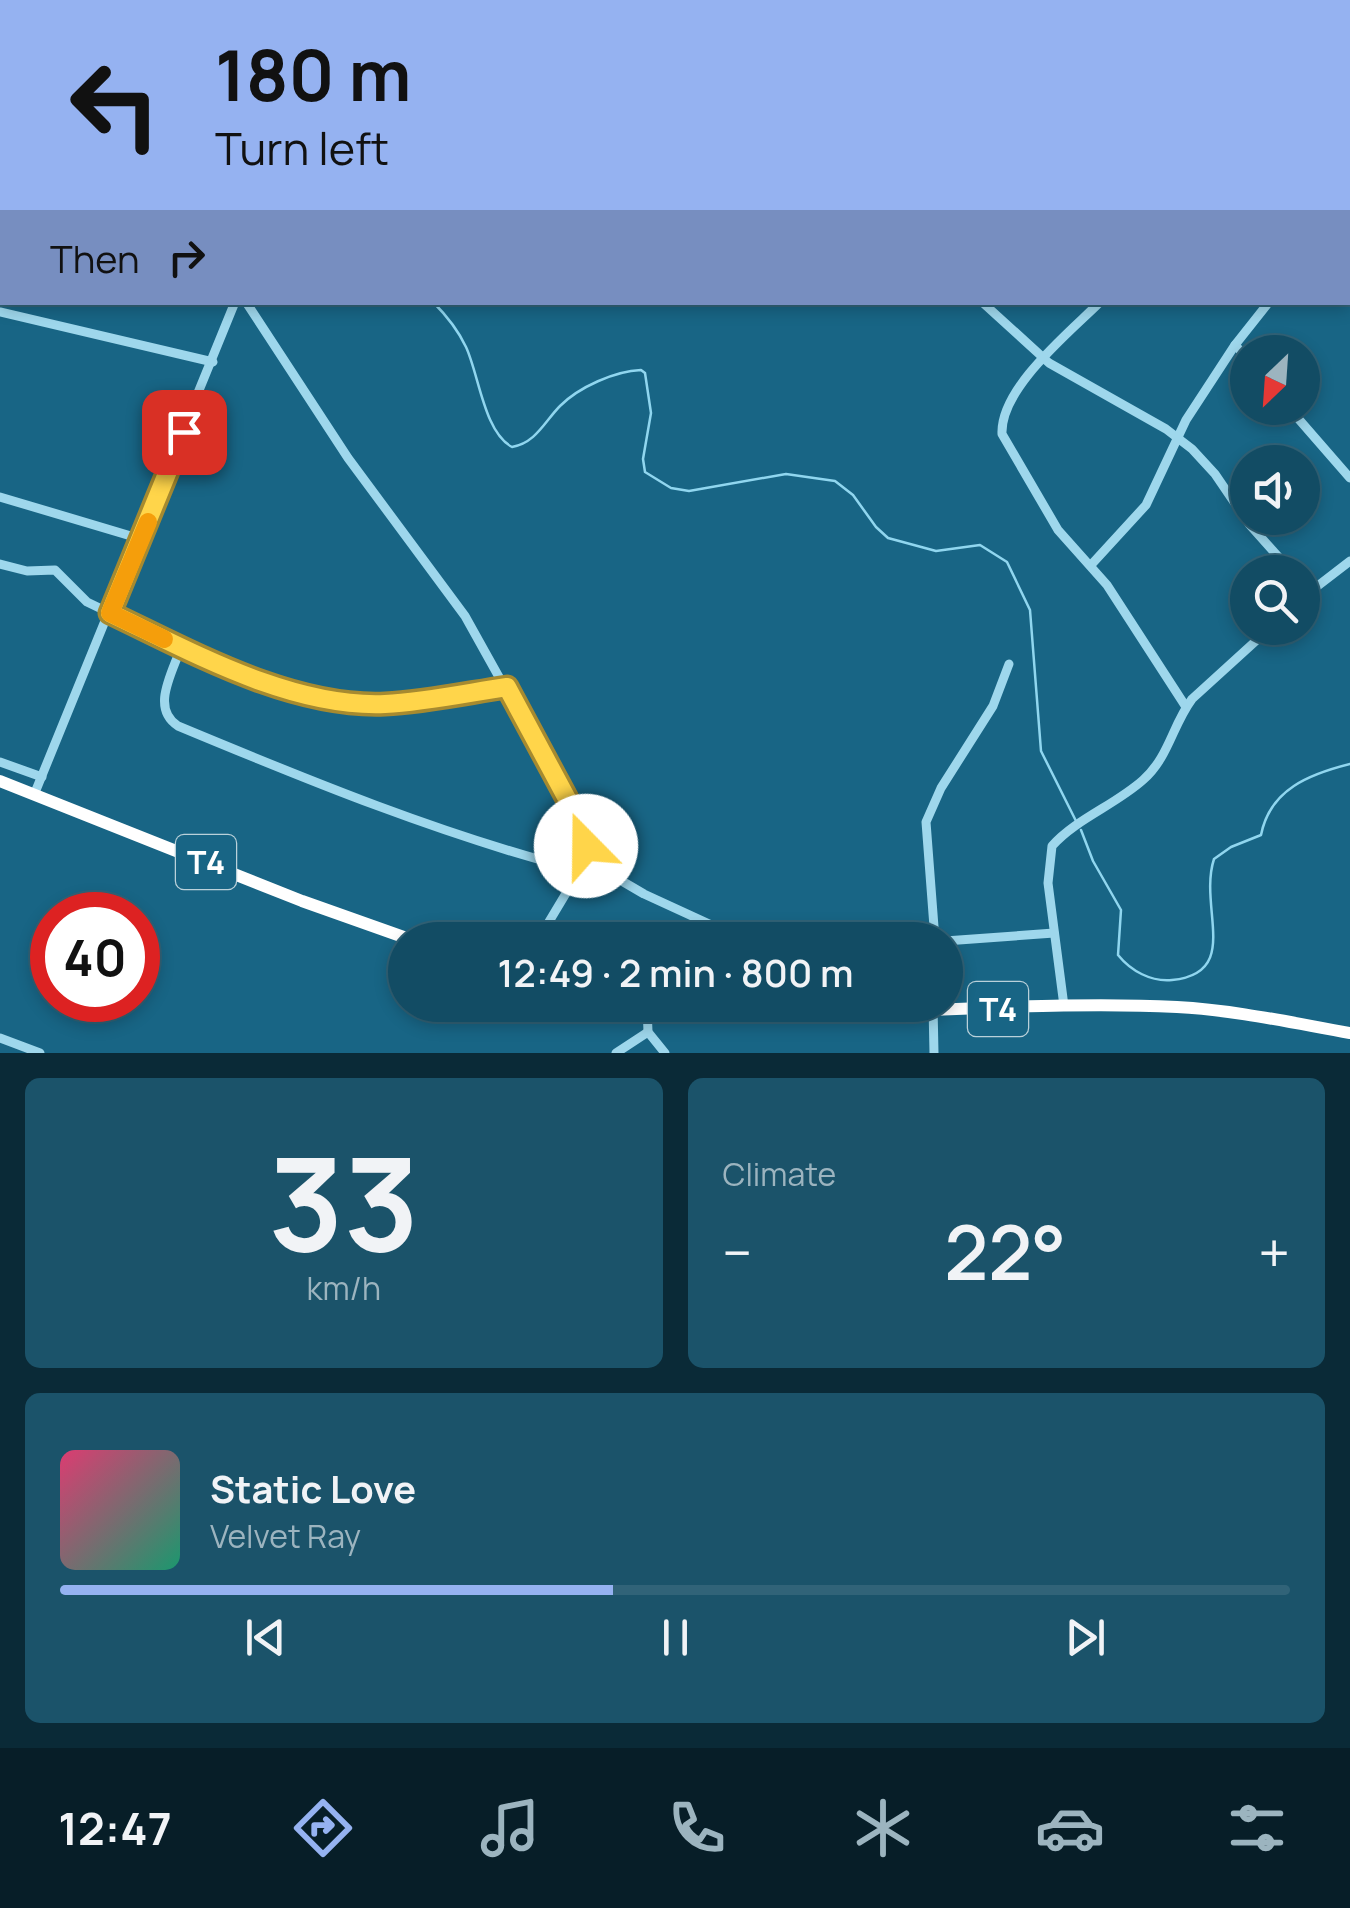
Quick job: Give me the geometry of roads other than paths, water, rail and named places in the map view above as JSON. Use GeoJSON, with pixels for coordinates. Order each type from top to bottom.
{"type":"FeatureCollection","features":[{"type":"Feature","properties":{"kind":"highway","name":"T4"},"geometry":{"type":"LineString","coordinates":[[0,781],[388,931]]}},
{"type":"Feature","properties":{"kind":"highway","name":"T4"},"geometry":{"type":"LineString","coordinates":[[963,1008],[1179,1007],[1350,1032]]}},
{"type":"Feature","properties":{"kind":"street"},"geometry":{"type":"LineString","coordinates":[[34,795],[235,305]]}},
{"type":"Feature","properties":{"kind":"street"},"geometry":{"type":"LineString","coordinates":[[248,305],[348,458],[465,616],[572,808],[582,831],[586,860],[549,922]]}},
{"type":"Feature","properties":{"kind":"street"},"geometry":{"type":"LineString","coordinates":[[985,305],[1043,358],[1177,437],[1207,464],[1249,524],[1277,555]]}},
{"type":"Feature","properties":{"kind":"street"},"geometry":{"type":"LineString","coordinates":[[1097,305],[1043,358],[1009,406],[1002,434],[1062,537],[1128,616],[1186,708]]}},
{"type":"Feature","properties":{"kind":"street"},"geometry":{"type":"LineString","coordinates":[[1243,335],[1267,305]]}},
{"type":"Feature","properties":{"kind":"street"},"geometry":{"type":"LineString","coordinates":[[0,312],[213,362]]}},
{"type":"Feature","properties":{"kind":"street"},"geometry":{"type":"LineString","coordinates":[[1090,566],[1146,505],[1163,475],[1177,437],[1230,353]]}},
{"type":"Feature","properties":{"kind":"street"},"geometry":{"type":"LineString","coordinates":[[1304,425],[1350,478]]}},
{"type":"Feature","properties":{"kind":"street"},"geometry":{"type":"LineString","coordinates":[[0,497],[141,539]]}},
{"type":"Feature","properties":{"kind":"street"},"geometry":{"type":"LineString","coordinates":[[1320,581],[1350,560]]}},
{"type":"Feature","properties":{"kind":"street"},"geometry":{"type":"LineString","coordinates":[[0,564],[27,571],[55,570],[78,596],[181,647],[258,679],[344,702],[405,702],[507,687]]}},
{"type":"Feature","properties":{"kind":"street"},"geometry":{"type":"LineString","coordinates":[[1064,1006],[1048,884],[1053,843],[1143,780],[1169,748],[1186,708],[1252,645]]}},
{"type":"Feature","properties":{"kind":"street"},"geometry":{"type":"LineString","coordinates":[[181,647],[162,704],[172,722],[440,830],[581,871]]}},
{"type":"Feature","properties":{"kind":"street"},"geometry":{"type":"LineString","coordinates":[[934,922],[926,822],[941,788],[992,706],[1009,664]]}},
{"type":"Feature","properties":{"kind":"street"},"geometry":{"type":"LineString","coordinates":[[0,762],[42,777]]}},
{"type":"Feature","properties":{"kind":"street"},"geometry":{"type":"LineString","coordinates":[[586,860],[644,894],[705,922]]}},
{"type":"Feature","properties":{"kind":"street"},"geometry":{"type":"LineString","coordinates":[[963,940],[1054,932]]}},
{"type":"Feature","properties":{"kind":"street"},"geometry":{"type":"LineString","coordinates":[[647,1022],[648,1032],[665,1053]]}},
{"type":"Feature","properties":{"kind":"street"},"geometry":{"type":"LineString","coordinates":[[933,1022],[934,1053]]}},
{"type":"Feature","properties":{"kind":"street"},"geometry":{"type":"LineString","coordinates":[[616,1053],[648,1032]]}},
{"type":"Feature","properties":{"kind":"street"},"geometry":{"type":"LineString","coordinates":[[0,1038],[40,1053]]}},
{"type":"Feature","properties":{"kind":"waterway"},"geometry":{"type":"LineString","coordinates":[[436,305],[463,341],[495,429],[512,447],[534,436],[560,406],[587,387],[641,370],[645,373],[651,413],[643,459],[645,472],[671,488],[689,491],[786,474],[835,481],[853,495],[888,538],[936,551],[980,545],[1007,562],[1030,610],[1041,751],[1076,821]]}},
{"type":"Feature","properties":{"kind":"waterway"},"geometry":{"type":"LineString","coordinates":[[1081,830],[1093,861],[1121,910],[1118,955],[1149,977],[1172,980],[1193,975],[1206,965],[1212,952],[1210,878],[1214,859],[1261,835],[1273,806],[1294,786],[1350,764]]}}]}
